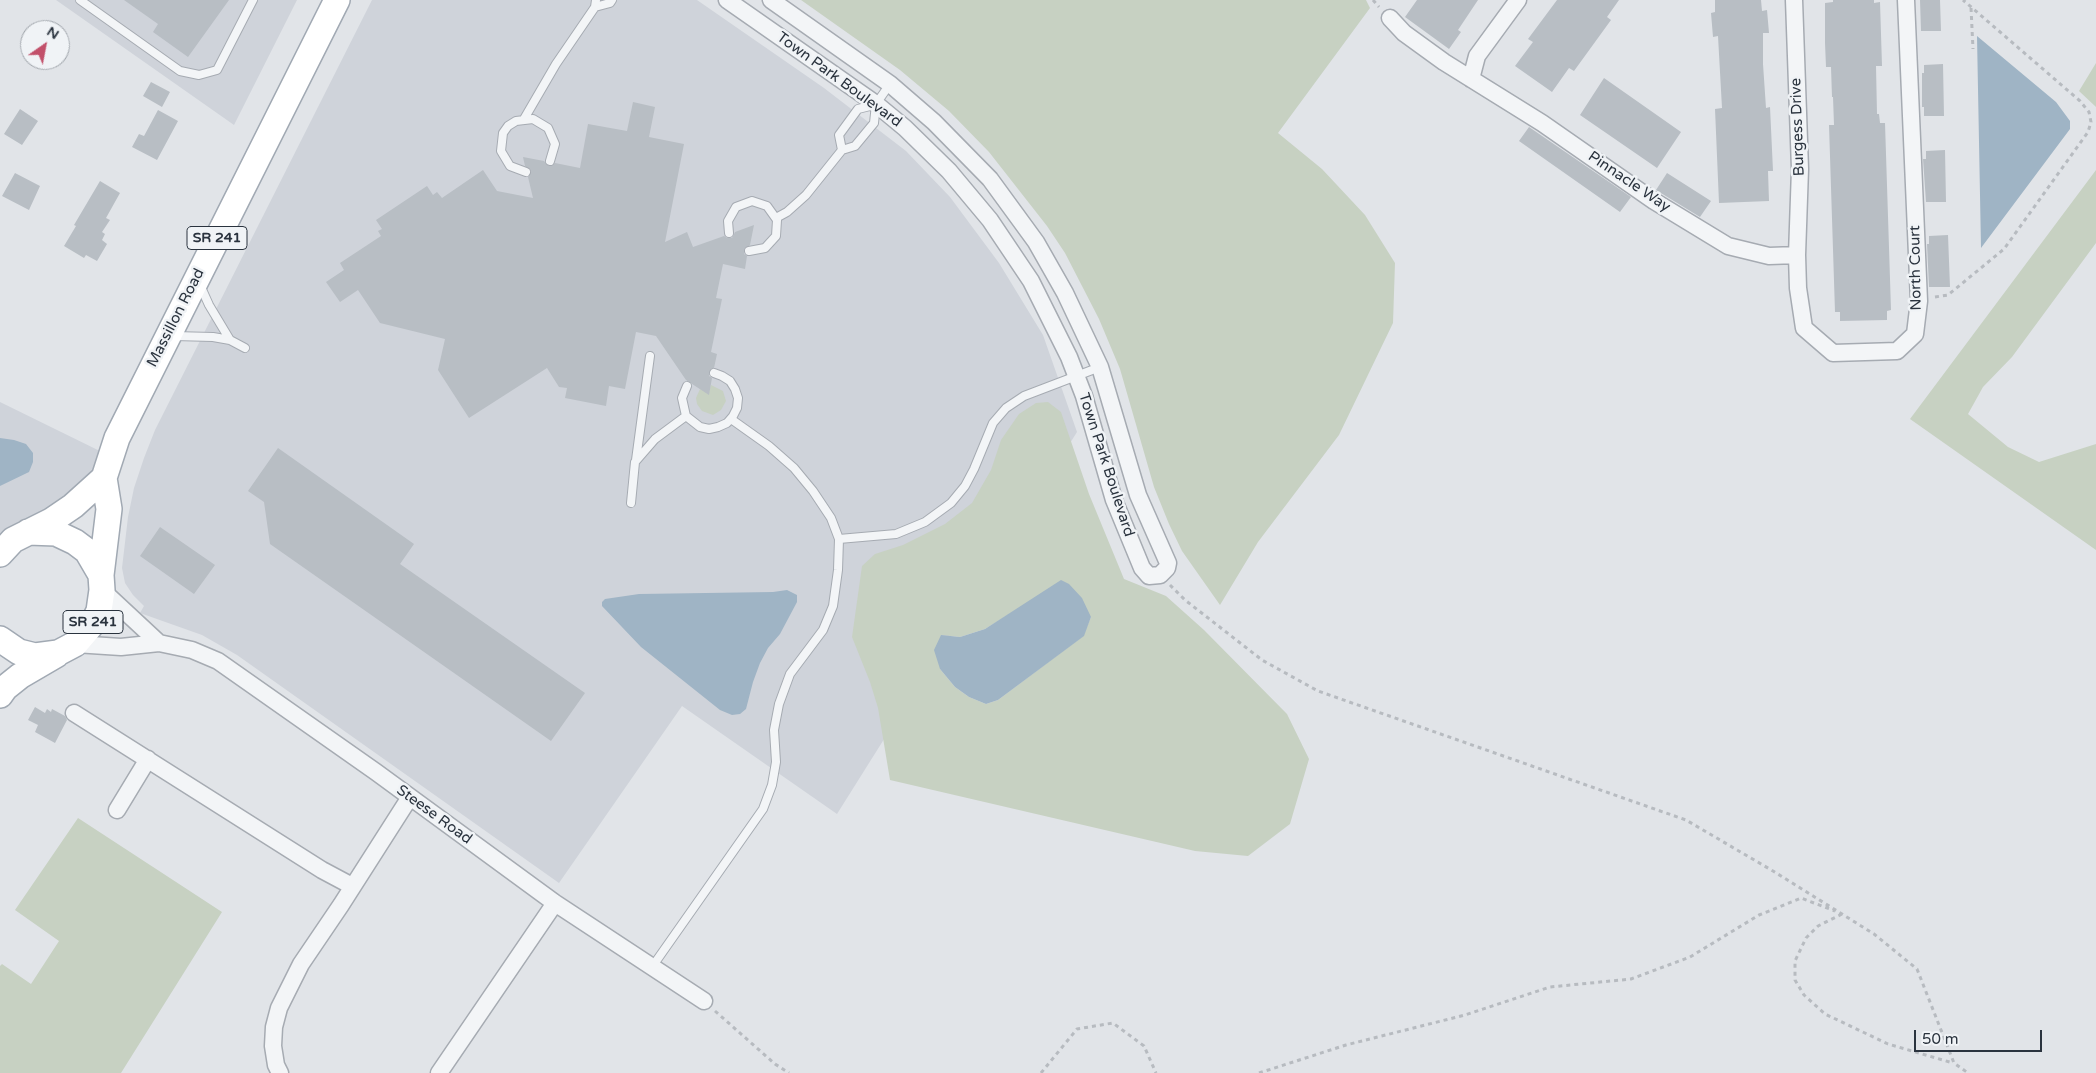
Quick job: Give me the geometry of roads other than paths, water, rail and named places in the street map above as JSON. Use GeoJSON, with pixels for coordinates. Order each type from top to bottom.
{"type":"FeatureCollection","features":[{"type":"Feature","properties":{"kind":"main road","name":"Massillon Road"},"geometry":{"type":"LineString","coordinates":[[102,582],[110,509],[104,478],[117,438],[337,0]]}},
{"type":"Feature","properties":{"kind":"main road","name":"Massillon Road"},"geometry":{"type":"LineString","coordinates":[[28,532],[51,521],[73,506],[104,478]]}},
{"type":"Feature","properties":{"kind":"main road","name":"SR 241"},"geometry":{"type":"LineString","coordinates":[[0,554],[13,540],[28,532]]}},
{"type":"Feature","properties":{"kind":"main road"},"geometry":{"type":"LineString","coordinates":[[28,532],[56,533],[75,542],[87,551],[102,582]]}},
{"type":"Feature","properties":{"kind":"main road","name":"SR 241"},"geometry":{"type":"LineString","coordinates":[[0,695],[5,688],[20,676],[66,649],[96,617],[99,611],[102,582]]}},
{"type":"Feature","properties":{"kind":"main road"},"geometry":{"type":"LineString","coordinates":[[0,639],[19,652],[35,656],[66,649]]}},
{"type":"Feature","properties":{"kind":"street","name":"Town Park Boulevard"},"geometry":{"type":"LineString","coordinates":[[727,0],[876,104],[931,152],[990,220],[1018,260],[1061,338],[1077,376],[1108,483],[1134,550],[1145,573],[1149,576],[1160,575],[1168,564],[1138,495],[1100,368],[1065,292],[1036,242],[1015,211],[976,163],[949,135],[890,84],[771,0]]}},
{"type":"Feature","properties":{"kind":"street"},"geometry":{"type":"LineString","coordinates":[[1470,79],[1477,56],[1518,0]]}},
{"type":"Feature","properties":{"kind":"street","name":"Burgess Drive"},"geometry":{"type":"LineString","coordinates":[[1794,0],[1800,169],[1797,255]]}},
{"type":"Feature","properties":{"kind":"street","name":"North Court"},"geometry":{"type":"LineString","coordinates":[[1797,255],[1798,288],[1804,328],[1833,353],[1897,351],[1915,334],[1919,301],[1906,0]]}},
{"type":"Feature","properties":{"kind":"street","name":"Pinnacle Way"},"geometry":{"type":"LineString","coordinates":[[1390,18],[1404,33],[1470,79],[1542,123],[1654,201],[1728,246],[1769,256],[1797,255]]}},
{"type":"Feature","properties":{"kind":"street"},"geometry":{"type":"LineString","coordinates":[[102,582],[159,643]]}},
{"type":"Feature","properties":{"kind":"street","name":"Steese Road"},"geometry":{"type":"LineString","coordinates":[[66,649],[121,647],[159,643],[192,650],[218,661],[410,797],[555,903],[704,1001]]}},
{"type":"Feature","properties":{"kind":"street"},"geometry":{"type":"LineString","coordinates":[[74,713],[322,870],[352,886]]}},
{"type":"Feature","properties":{"kind":"street"},"geometry":{"type":"LineString","coordinates":[[117,810],[148,759]]}},
{"type":"Feature","properties":{"kind":"street"},"geometry":{"type":"LineString","coordinates":[[280,1073],[276,1065],[273,1046],[274,1028],[279,1008],[301,964],[410,797]]}},
{"type":"Feature","properties":{"kind":"street"},"geometry":{"type":"LineString","coordinates":[[439,1073],[555,903]]}},
{"type":"Feature","properties":{"kind":"lane"},"geometry":{"type":"LineString","coordinates":[[80,0],[180,70],[200,76],[217,70],[253,0]]}},
{"type":"Feature","properties":{"kind":"lane"},"geometry":{"type":"LineString","coordinates":[[524,119],[556,64],[596,4],[610,3],[612,0]]}},
{"type":"Feature","properties":{"kind":"lane"},"geometry":{"type":"LineString","coordinates":[[776,218],[787,212],[806,195],[842,150],[855,146],[874,123],[876,104],[890,84]]}},
{"type":"Feature","properties":{"kind":"lane"},"geometry":{"type":"LineString","coordinates":[[842,150],[840,135],[858,109],[876,104]]}},
{"type":"Feature","properties":{"kind":"lane"},"geometry":{"type":"LineString","coordinates":[[526,172],[510,166],[501,151],[503,133],[508,126],[524,119],[533,119],[548,128],[555,144],[554,153],[550,161]]}},
{"type":"Feature","properties":{"kind":"lane"},"geometry":{"type":"LineString","coordinates":[[729,233],[728,221],[731,213],[744,203],[752,201],[767,206],[776,218],[776,236],[771,243],[757,251],[749,251]]}},
{"type":"Feature","properties":{"kind":"lane"},"geometry":{"type":"LineString","coordinates":[[197,277],[209,305],[230,340]]}},
{"type":"Feature","properties":{"kind":"lane"},"geometry":{"type":"LineString","coordinates":[[167,336],[194,335],[230,340],[245,348]]}},
{"type":"Feature","properties":{"kind":"lane"},"geometry":{"type":"LineString","coordinates":[[631,502],[650,356]]}},
{"type":"Feature","properties":{"kind":"lane"},"geometry":{"type":"LineString","coordinates":[[839,539],[896,534],[924,522],[951,503],[964,486],[974,469],[994,423],[1006,408],[1024,396],[1100,368]]}},
{"type":"Feature","properties":{"kind":"lane"},"geometry":{"type":"LineString","coordinates":[[687,386],[682,398],[686,416],[700,427],[709,429],[718,427],[731,419],[737,408],[738,398],[735,389],[722,376],[714,373]]}},
{"type":"Feature","properties":{"kind":"lane"},"geometry":{"type":"LineString","coordinates":[[635,462],[655,439],[686,416]]}},
{"type":"Feature","properties":{"kind":"lane"},"geometry":{"type":"LineString","coordinates":[[652,967],[763,809],[772,785],[776,762],[774,730],[779,704],[790,674],[823,630],[833,606],[839,568],[839,539],[831,518],[813,491],[794,468],[769,446],[731,419]]}},
{"type":"Feature","properties":{"kind":"water"},"geometry":{"type":"Polygon","coordinates":[[[1977,36],[2056,102],[2070,121],[2070,129],[1981,248],[1977,36]]]}},
{"type":"Feature","properties":{"kind":"water"},"geometry":{"type":"Polygon","coordinates":[[[0,438],[26,444],[33,453],[33,462],[29,472],[0,486],[0,438]]]}},
{"type":"Feature","properties":{"kind":"water"},"geometry":{"type":"Polygon","coordinates":[[[1061,580],[1069,584],[1082,598],[1091,617],[1084,636],[998,700],[986,704],[969,697],[955,687],[940,669],[934,650],[941,635],[960,637],[985,629],[1061,580]]]}},
{"type":"Feature","properties":{"kind":"water"},"geometry":{"type":"Polygon","coordinates":[[[787,590],[797,595],[797,602],[780,634],[768,648],[760,663],[746,709],[740,714],[732,715],[720,710],[641,647],[602,606],[602,602],[605,599],[639,594],[773,592],[787,590]]]}}]}
